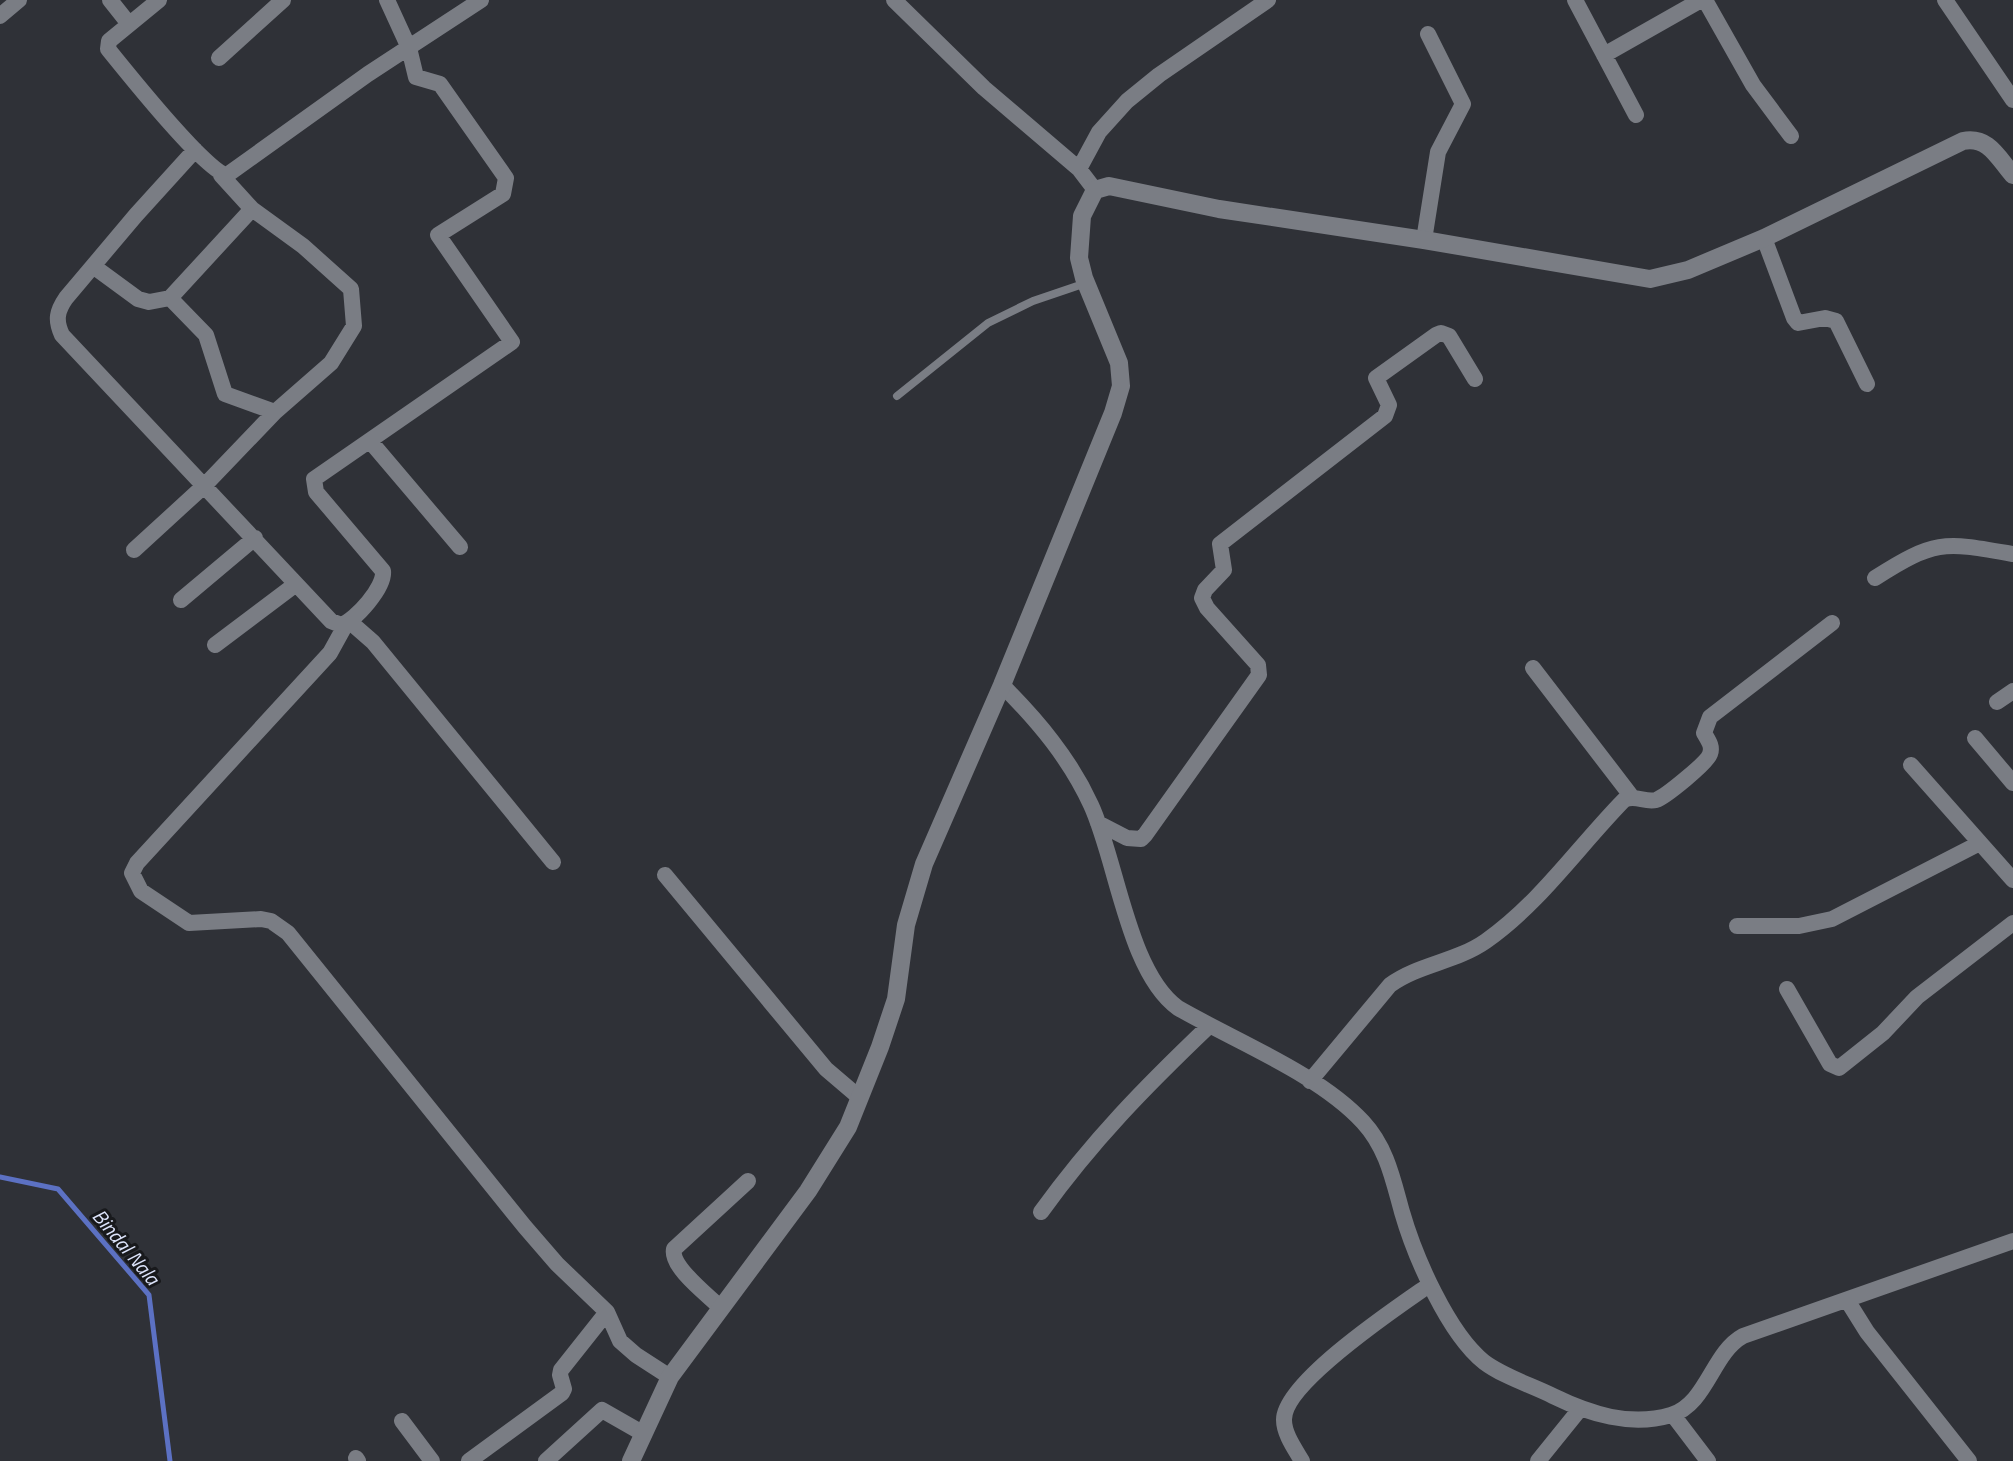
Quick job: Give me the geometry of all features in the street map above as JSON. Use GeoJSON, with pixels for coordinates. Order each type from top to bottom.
{"type":"FeatureCollection","features":[{"type":"Feature","properties":{"kind":"street"},"geometry":{"type":"LineString","coordinates":[[0,16],[19,0]]}},
{"type":"Feature","properties":{"kind":"street"},"geometry":{"type":"LineString","coordinates":[[110,0],[129,24]]}},
{"type":"Feature","properties":{"kind":"street"},"geometry":{"type":"LineString","coordinates":[[134,550],[205,485],[275,412],[331,363],[354,326],[351,289],[303,246],[252,209],[195,150],[108,50],[109,41],[159,0]]}},
{"type":"Feature","properties":{"kind":"street"},"geometry":{"type":"LineString","coordinates":[[219,58],[283,0]]}},
{"type":"Feature","properties":{"kind":"street"},"geometry":{"type":"LineString","coordinates":[[195,150],[58,309],[57,325],[62,334],[255,538],[330,621],[341,626],[383,584],[383,571],[316,492],[313,484],[318,475],[512,342],[438,235],[503,194],[506,178],[440,84],[416,77],[409,48],[387,0]]}},
{"type":"Feature","properties":{"kind":"street"},"geometry":{"type":"LineString","coordinates":[[221,175],[230,174],[481,0]]}},
{"type":"Feature","properties":{"kind":"street"},"geometry":{"type":"LineString","coordinates":[[894,0],[984,88],[1079,169],[1095,190]]}},
{"type":"Feature","properties":{"kind":"street"},"geometry":{"type":"LineString","coordinates":[[1079,169],[1100,132],[1127,101],[1159,75],[1268,0]]}},
{"type":"Feature","properties":{"kind":"street"},"geometry":{"type":"LineString","coordinates":[[1575,0],[1636,115]]}},
{"type":"Feature","properties":{"kind":"street"},"geometry":{"type":"LineString","coordinates":[[1604,55],[1703,0],[1753,85],[1791,136]]}},
{"type":"Feature","properties":{"kind":"street"},"geometry":{"type":"LineString","coordinates":[[1945,0],[2013,100]]}},
{"type":"Feature","properties":{"kind":"street"},"geometry":{"type":"LineString","coordinates":[[1424,240],[1438,152],[1463,104],[1428,34]]}},
{"type":"Feature","properties":{"kind":"street"},"geometry":{"type":"LineString","coordinates":[[632,1461],[670,1377],[808,1191],[848,1127],[896,999],[906,925],[924,864],[1002,685],[1080,496],[1121,386],[1119,363],[1086,283],[1079,258],[1082,216],[1095,190],[1109,186],[1219,209],[1424,240],[1650,279],[1689,270],[1764,238],[1963,141],[1980,140],[1987,144],[2013,176]]}},
{"type":"Feature","properties":{"kind":"street"},"geometry":{"type":"LineString","coordinates":[[93,266],[138,299],[149,302],[170,298],[252,209]]}},
{"type":"Feature","properties":{"kind":"street"},"geometry":{"type":"LineString","coordinates":[[1764,238],[1794,318],[1798,323],[1825,318],[1836,321],[1867,384]]}},
{"type":"Feature","properties":{"kind":"street"},"geometry":{"type":"LineString","coordinates":[[170,298],[206,335],[225,394],[275,412]]}},
{"type":"Feature","properties":{"kind":"street"},"geometry":{"type":"LineString","coordinates":[[1098,823],[1126,838],[1140,839],[1145,835],[1259,675],[1258,665],[1207,608],[1202,598],[1205,590],[1223,573],[1220,543],[1385,416],[1389,405],[1376,378],[1436,335],[1441,333],[1449,336],[1475,379]]}},
{"type":"Feature","properties":{"kind":"street"},"geometry":{"type":"LineString","coordinates":[[370,441],[460,547]]}},
{"type":"Feature","properties":{"kind":"street"},"geometry":{"type":"LineString","coordinates":[[181,600],[255,538]]}},
{"type":"Feature","properties":{"kind":"street"},"geometry":{"type":"LineString","coordinates":[[1875,578],[1913,554],[1937,546],[1964,546],[2013,554]]}},
{"type":"Feature","properties":{"kind":"street"},"geometry":{"type":"LineString","coordinates":[[215,645],[296,584]]}},
{"type":"Feature","properties":{"kind":"street"},"geometry":{"type":"LineString","coordinates":[[347,622],[373,642],[553,862]]}},
{"type":"Feature","properties":{"kind":"street"},"geometry":{"type":"LineString","coordinates":[[347,622],[330,653],[137,863],[132,873],[133,877],[141,891],[189,923],[272,921],[288,933],[525,1227],[557,1264],[607,1312],[620,1341],[636,1355],[670,1377]]}},
{"type":"Feature","properties":{"kind":"street"},"geometry":{"type":"LineString","coordinates":[[1533,668],[1632,797],[1649,801],[1661,798],[1697,768],[1710,753],[1711,745],[1704,733],[1710,717],[1832,623]]}},
{"type":"Feature","properties":{"kind":"street"},"geometry":{"type":"LineString","coordinates":[[1002,685],[1036,719],[1064,756],[1086,796],[1098,823],[1131,927],[1154,984],[1169,1002],[1310,1081],[1363,1121],[1384,1152],[1410,1240],[1430,1285],[1468,1344],[1486,1363],[1580,1409],[1636,1421],[1673,1415],[1693,1399],[1737,1340],[1764,1327],[2013,1241]]}},
{"type":"Feature","properties":{"kind":"street"},"geometry":{"type":"LineString","coordinates":[[1997,702],[2013,691]]}},
{"type":"Feature","properties":{"kind":"street"},"geometry":{"type":"LineString","coordinates":[[1975,738],[2013,783]]}},
{"type":"Feature","properties":{"kind":"street"},"geometry":{"type":"LineString","coordinates":[[1911,765],[1978,844],[2013,880]]}},
{"type":"Feature","properties":{"kind":"street"},"geometry":{"type":"LineString","coordinates":[[1310,1081],[1390,985],[1409,974],[1456,958],[1499,931],[1551,882],[1618,806],[1632,797]]}},
{"type":"Feature","properties":{"kind":"street"},"geometry":{"type":"LineString","coordinates":[[1737,926],[1799,926],[1832,919],[1978,844]]}},
{"type":"Feature","properties":{"kind":"street"},"geometry":{"type":"LineString","coordinates":[[665,875],[826,1069],[860,1098]]}},
{"type":"Feature","properties":{"kind":"street"},"geometry":{"type":"LineString","coordinates":[[1787,989],[1830,1064],[1839,1068],[1883,1033],[1917,997],[2013,923]]}},
{"type":"Feature","properties":{"kind":"street"},"geometry":{"type":"LineString","coordinates":[[1041,1212],[1094,1141],[1209,1026]]}},
{"type":"Feature","properties":{"kind":"street"},"geometry":{"type":"LineString","coordinates":[[721,1308],[677,1265],[672,1255],[674,1249],[748,1181]]}},
{"type":"Feature","properties":{"kind":"street"},"geometry":{"type":"LineString","coordinates":[[1302,1461],[1285,1429],[1283,1418],[1290,1399],[1318,1370],[1372,1325],[1430,1285]]}},
{"type":"Feature","properties":{"kind":"street"},"geometry":{"type":"LineString","coordinates":[[1847,1299],[1867,1332],[1969,1461]]}},
{"type":"Feature","properties":{"kind":"street"},"geometry":{"type":"LineString","coordinates":[[469,1461],[562,1393],[564,1389],[561,1370],[607,1312]]}},
{"type":"Feature","properties":{"kind":"street"},"geometry":{"type":"LineString","coordinates":[[1538,1461],[1580,1409]]}},
{"type":"Feature","properties":{"kind":"street"},"geometry":{"type":"LineString","coordinates":[[546,1461],[602,1410],[644,1434]]}},
{"type":"Feature","properties":{"kind":"street"},"geometry":{"type":"LineString","coordinates":[[1673,1415],[1708,1461]]}},
{"type":"Feature","properties":{"kind":"street"},"geometry":{"type":"LineString","coordinates":[[402,1421],[432,1461]]}},
{"type":"Feature","properties":{"kind":"lane"},"geometry":{"type":"LineString","coordinates":[[897,396],[988,323],[1034,301],[1086,283]]}},
{"type":"Feature","properties":{"kind":"waterway","name":"Bindal Nala"},"geometry":{"type":"LineString","coordinates":[[0,1177],[58,1189],[149,1295],[170,1461]]}}]}
